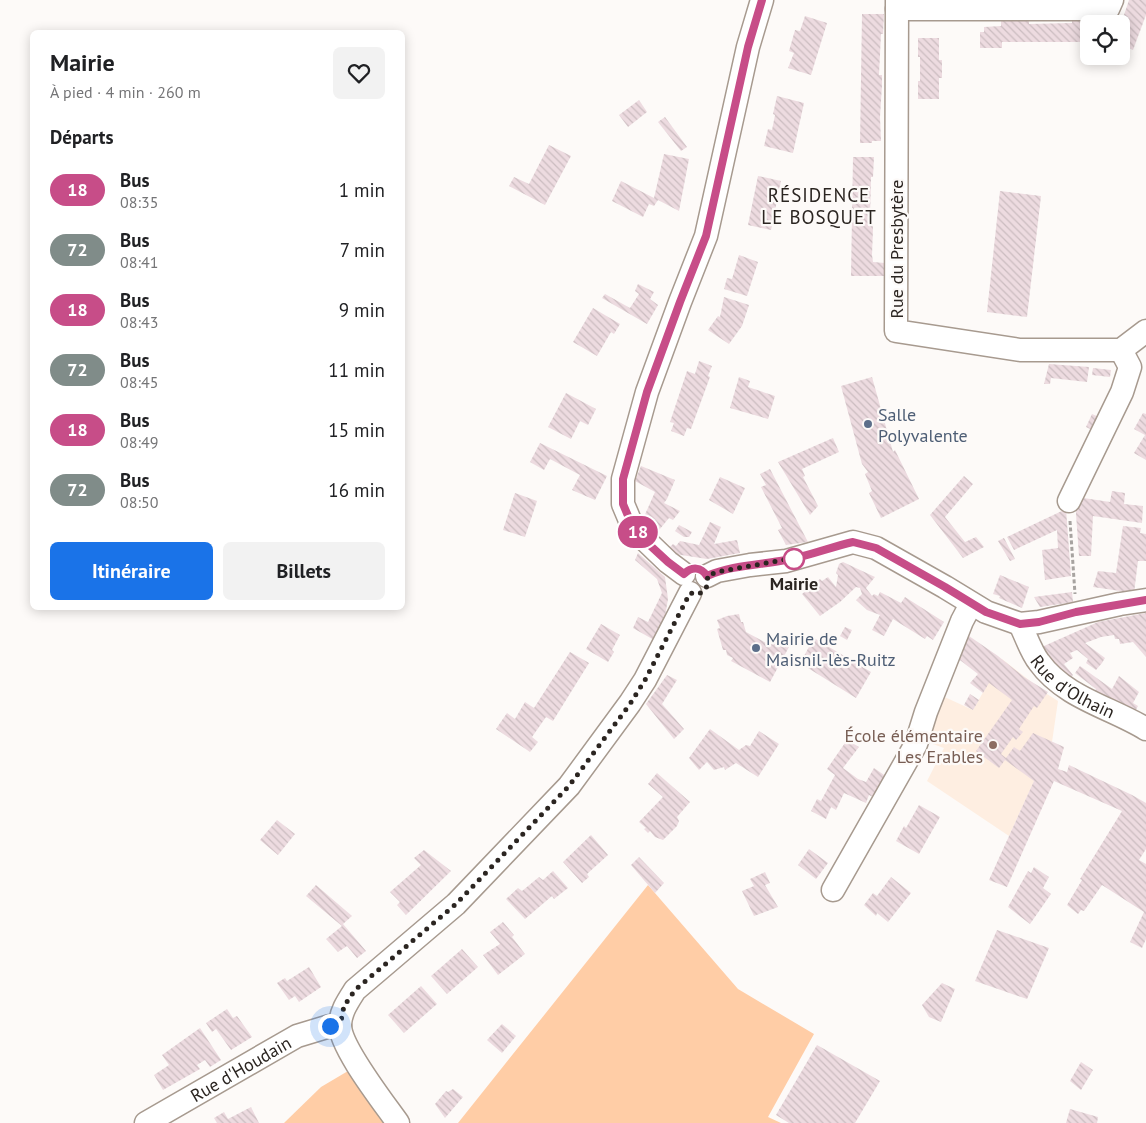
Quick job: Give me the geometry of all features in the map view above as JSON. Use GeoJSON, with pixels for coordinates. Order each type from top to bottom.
{"type":"FeatureCollection","features":[{"type":"Feature","properties":{"kind":"street"},"geometry":{"type":"LineString","coordinates":[[687,584],[668,562],[642,538],[631,523],[623,504],[623,479],[647,392],[706,236],[748,47],[762,0]]}},
{"type":"Feature","properties":{"kind":"street"},"geometry":{"type":"LineString","coordinates":[[897,4],[1108,9],[1112,0]]}},
{"type":"Feature","properties":{"kind":"street","name":"Rue du Presbytère"},"geometry":{"type":"LineString","coordinates":[[897,4],[896,331],[1020,350],[1121,350]]}},
{"type":"Feature","properties":{"kind":"street"},"geometry":{"type":"LineString","coordinates":[[1069,501],[1122,392],[1130,367],[1121,350],[1146,330]]}},
{"type":"Feature","properties":{"kind":"street"},"geometry":{"type":"LineString","coordinates":[[398,1123],[345,1045],[340,1026],[344,1006],[355,990],[456,904],[569,786],[630,704],[645,680],[687,584],[691,569],[696,568],[707,576],[717,572],[786,560],[853,542],[876,548],[986,612],[1020,624],[1039,622],[1076,612],[1146,600]]}},
{"type":"Feature","properties":{"kind":"street"},"geometry":{"type":"LineString","coordinates":[[833,890],[916,744],[926,712],[962,621],[971,604]]}},
{"type":"Feature","properties":{"kind":"street","name":"Rue d'Olhain"},"geometry":{"type":"LineString","coordinates":[[1020,624],[1037,661],[1052,678],[1075,694],[1130,719],[1146,729]]}},
{"type":"Feature","properties":{"kind":"street","name":"Rue d'Houdain"},"geometry":{"type":"LineString","coordinates":[[146,1123],[298,1036],[330,1026],[340,1026]]}},
{"type":"Feature","properties":{"kind":"path"},"geometry":{"type":"LineString","coordinates":[[1069,501],[1076,612]]}},
{"type":"Feature","properties":{"kind":"shaded area","name":"École élémentaire Les Erables"},"geometry":{"type":"Polygon","coordinates":[[[1002,659],[1058,701],[1052,742],[1009,836],[927,781],[944,748],[924,741],[938,694],[973,710],[1002,659]]]}},
{"type":"Feature","properties":{"kind":"shaded area"},"geometry":{"type":"Polygon","coordinates":[[[648,885],[738,989],[814,1034],[768,1117],[781,1123],[458,1123],[648,885]]]}},
{"type":"Feature","properties":{"kind":"shaded area"},"geometry":{"type":"Polygon","coordinates":[[[348,1071],[384,1123],[284,1123],[321,1087],[348,1071]]]}},
{"type":"Feature","properties":{"kind":"building"},"geometry":{"type":"Polygon","coordinates":[[[1129,0],[1146,0],[1146,15],[1133,50],[1130,49],[1130,15],[1124,15],[1129,0]]]}},
{"type":"Feature","properties":{"kind":"building"},"geometry":{"type":"Polygon","coordinates":[[[862,14],[884,14],[879,75],[882,75],[881,141],[872,141],[872,143],[860,143],[862,14]]]}},
{"type":"Feature","properties":{"kind":"building"},"geometry":{"type":"Polygon","coordinates":[[[805,16],[827,23],[811,75],[788,68],[794,53],[789,51],[795,30],[800,31],[805,16]]]}},
{"type":"Feature","properties":{"kind":"building"},"geometry":{"type":"Polygon","coordinates":[[[1001,20],[1029,21],[1029,24],[1072,23],[1072,21],[1080,21],[1080,42],[1002,42],[1002,48],[980,48],[980,32],[984,32],[984,27],[1001,26],[1001,20]]]}},
{"type":"Feature","properties":{"kind":"building"},"geometry":{"type":"Polygon","coordinates":[[[918,38],[939,38],[939,60],[942,60],[942,78],[939,78],[939,99],[918,99],[920,57],[918,57],[918,38]]]}},
{"type":"Feature","properties":{"kind":"building"},"geometry":{"type":"Polygon","coordinates":[[[777,96],[804,103],[793,153],[764,146],[768,129],[772,130],[777,96]]]}},
{"type":"Feature","properties":{"kind":"building"},"geometry":{"type":"Polygon","coordinates":[[[639,100],[647,112],[628,127],[619,115],[639,100]]]}},
{"type":"Feature","properties":{"kind":"building"},"geometry":{"type":"Polygon","coordinates":[[[665,117],[687,147],[681,151],[658,122],[665,117]]]}},
{"type":"Feature","properties":{"kind":"building"},"geometry":{"type":"Polygon","coordinates":[[[549,145],[571,156],[545,205],[509,186],[514,177],[529,184],[549,145]]]}},
{"type":"Feature","properties":{"kind":"building"},"geometry":{"type":"Polygon","coordinates":[[[664,154],[689,159],[679,211],[658,200],[654,206],[649,204],[643,217],[612,201],[621,181],[654,198],[664,154]]]}},
{"type":"Feature","properties":{"kind":"building"},"geometry":{"type":"Polygon","coordinates":[[[853,157],[874,157],[873,177],[871,177],[870,219],[872,219],[873,229],[872,255],[873,262],[885,263],[885,276],[851,276],[853,157]]]}},
{"type":"Feature","properties":{"kind":"building"},"geometry":{"type":"Polygon","coordinates":[[[758,176],[781,181],[771,230],[748,225],[758,176]]]}},
{"type":"Feature","properties":{"kind":"building"},"geometry":{"type":"Polygon","coordinates":[[[1000,191],[1041,196],[1027,317],[987,312],[1000,191]]]}},
{"type":"Feature","properties":{"kind":"building"},"geometry":{"type":"Polygon","coordinates":[[[739,255],[758,262],[747,296],[724,289],[727,278],[732,279],[739,255]]]}},
{"type":"Feature","properties":{"kind":"building"},"geometry":{"type":"Polygon","coordinates":[[[638,284],[654,292],[650,299],[658,305],[647,324],[602,298],[605,294],[630,308],[639,294],[635,291],[638,284]]]}},
{"type":"Feature","properties":{"kind":"building"},"geometry":{"type":"Polygon","coordinates":[[[724,297],[749,305],[742,326],[729,344],[708,330],[718,316],[720,317],[724,297]]]}},
{"type":"Feature","properties":{"kind":"building"},"geometry":{"type":"Polygon","coordinates":[[[593,308],[620,324],[614,334],[611,332],[597,356],[573,342],[593,308]]]}},
{"type":"Feature","properties":{"kind":"building"},"geometry":{"type":"Polygon","coordinates":[[[699,361],[712,366],[708,376],[710,377],[691,429],[687,428],[684,436],[671,431],[674,423],[670,422],[687,371],[695,374],[699,361]]]}},
{"type":"Feature","properties":{"kind":"building"},"geometry":{"type":"Polygon","coordinates":[[[1049,364],[1089,367],[1087,382],[1051,378],[1050,384],[1044,384],[1049,364]]]}},
{"type":"Feature","properties":{"kind":"building"},"geometry":{"type":"Polygon","coordinates":[[[1093,368],[1111,370],[1110,377],[1092,375],[1093,368]]]}},
{"type":"Feature","properties":{"kind":"building"},"geometry":{"type":"Polygon","coordinates":[[[739,377],[750,381],[748,387],[775,396],[768,419],[730,408],[739,377]]]}},
{"type":"Feature","properties":{"kind":"building"},"geometry":{"type":"Polygon","coordinates":[[[872,377],[893,452],[895,450],[919,499],[881,518],[869,493],[872,491],[865,474],[868,472],[862,464],[841,386],[872,377]]]}},
{"type":"Feature","properties":{"kind":"building"},"geometry":{"type":"Polygon","coordinates":[[[566,393],[596,409],[588,425],[580,421],[571,439],[548,427],[566,393]]]}},
{"type":"Feature","properties":{"kind":"building"},"geometry":{"type":"Polygon","coordinates":[[[1143,413],[1146,414],[1146,460],[1134,453],[1145,435],[1134,429],[1143,413]]]}},
{"type":"Feature","properties":{"kind":"building"},"geometry":{"type":"Polygon","coordinates":[[[1092,414],[1099,417],[1092,430],[1086,427],[1092,414]]]}},
{"type":"Feature","properties":{"kind":"building"},"geometry":{"type":"Polygon","coordinates":[[[833,438],[839,452],[802,469],[805,476],[803,477],[818,506],[810,515],[778,462],[833,438]]]}},
{"type":"Feature","properties":{"kind":"building"},"geometry":{"type":"Polygon","coordinates":[[[540,443],[607,476],[595,500],[572,490],[580,475],[550,459],[544,470],[530,462],[540,443]]]}},
{"type":"Feature","properties":{"kind":"building"},"geometry":{"type":"Polygon","coordinates":[[[641,466],[675,480],[664,503],[680,511],[673,520],[669,518],[655,535],[644,525],[646,523],[643,519],[655,492],[635,481],[641,466]]]}},
{"type":"Feature","properties":{"kind":"building"},"geometry":{"type":"Polygon","coordinates":[[[770,469],[808,542],[786,545],[778,530],[782,528],[761,487],[766,485],[760,474],[770,469]]]}},
{"type":"Feature","properties":{"kind":"building"},"geometry":{"type":"Polygon","coordinates":[[[964,476],[973,484],[945,517],[965,542],[976,537],[984,547],[963,558],[930,515],[964,476]]]}},
{"type":"Feature","properties":{"kind":"building"},"geometry":{"type":"Polygon","coordinates":[[[720,477],[745,488],[733,514],[709,500],[720,477]]]}},
{"type":"Feature","properties":{"kind":"building"},"geometry":{"type":"Polygon","coordinates":[[[1112,491],[1125,493],[1124,504],[1143,506],[1142,523],[1093,516],[1091,556],[1079,556],[1076,514],[1077,497],[1110,502],[1112,491]]]}},
{"type":"Feature","properties":{"kind":"building"},"geometry":{"type":"Polygon","coordinates":[[[515,493],[537,501],[525,537],[503,530],[515,493]]]}},
{"type":"Feature","properties":{"kind":"building"},"geometry":{"type":"Polygon","coordinates":[[[1066,509],[1071,576],[1045,580],[1042,550],[1058,548],[1057,530],[1014,550],[1007,537],[1066,509]]]}},
{"type":"Feature","properties":{"kind":"building"},"geometry":{"type":"Polygon","coordinates":[[[710,522],[721,527],[714,544],[737,540],[740,553],[707,559],[675,554],[669,548],[673,544],[676,546],[680,541],[699,545],[710,522]]]}},
{"type":"Feature","properties":{"kind":"building"},"geometry":{"type":"Polygon","coordinates":[[[679,525],[692,532],[689,537],[684,537],[675,531],[679,525]]]}},
{"type":"Feature","properties":{"kind":"building"},"geometry":{"type":"Polygon","coordinates":[[[1123,526],[1141,528],[1140,533],[1146,534],[1146,561],[1138,561],[1134,593],[1093,587],[1098,571],[1116,573],[1123,526]]]}},
{"type":"Feature","properties":{"kind":"building"},"geometry":{"type":"Polygon","coordinates":[[[1004,538],[1015,559],[1010,561],[998,541],[1004,538]]]}},
{"type":"Feature","properties":{"kind":"building"},"geometry":{"type":"Polygon","coordinates":[[[638,553],[665,577],[668,599],[664,622],[654,640],[633,628],[638,617],[648,622],[662,593],[657,579],[635,560],[638,553]]]}},
{"type":"Feature","properties":{"kind":"building"},"geometry":{"type":"Polygon","coordinates":[[[843,562],[875,577],[866,588],[872,596],[874,594],[878,596],[880,592],[901,603],[905,597],[944,622],[933,640],[927,636],[925,639],[893,619],[884,636],[872,630],[880,615],[867,610],[856,600],[862,594],[860,588],[856,587],[840,602],[820,616],[802,594],[820,579],[822,581],[828,577],[836,587],[838,575],[836,573],[839,564],[843,562]]]}},
{"type":"Feature","properties":{"kind":"building"},"geometry":{"type":"Polygon","coordinates":[[[1000,575],[1029,587],[1022,608],[993,594],[1000,575]]]}},
{"type":"Feature","properties":{"kind":"building"},"geometry":{"type":"Polygon","coordinates":[[[1072,592],[1073,602],[1040,607],[1034,597],[1072,592]]]}},
{"type":"Feature","properties":{"kind":"building"},"geometry":{"type":"Polygon","coordinates":[[[1146,613],[1146,657],[1133,642],[1120,644],[1119,639],[1115,639],[1114,635],[1101,637],[1085,643],[1105,658],[1102,663],[1096,670],[1086,663],[1088,659],[1077,650],[1070,653],[1073,658],[1064,664],[1073,675],[1065,683],[1040,653],[1044,646],[1098,622],[1146,613]]]}},
{"type":"Feature","properties":{"kind":"building","name":"Mairie de Maisnil-lès-Ruitz"},"geometry":{"type":"Polygon","coordinates":[[[739,614],[746,632],[770,645],[774,638],[789,647],[770,682],[731,661],[733,658],[727,655],[726,650],[723,650],[717,629],[720,628],[717,620],[739,614]]]}},
{"type":"Feature","properties":{"kind":"building"},"geometry":{"type":"Polygon","coordinates":[[[601,624],[620,635],[608,662],[586,649],[601,624]]]}},
{"type":"Feature","properties":{"kind":"building"},"geometry":{"type":"Polygon","coordinates":[[[845,627],[852,630],[847,640],[840,636],[845,627]]]}},
{"type":"Feature","properties":{"kind":"building"},"geometry":{"type":"Polygon","coordinates":[[[969,636],[1024,677],[1048,692],[1037,708],[1034,706],[1019,729],[1023,732],[1016,740],[1013,737],[1001,754],[1006,758],[1014,747],[1020,751],[1033,733],[1064,747],[1058,769],[1067,772],[1069,765],[1146,803],[1146,849],[1139,860],[1146,864],[1146,939],[1142,948],[1130,942],[1144,912],[1102,885],[1084,911],[1081,910],[1078,914],[1067,905],[1082,880],[1080,879],[1122,811],[1054,781],[1007,887],[989,880],[1034,781],[1005,760],[999,768],[976,751],[1012,700],[989,683],[983,693],[970,683],[978,674],[956,657],[969,636]]]}},
{"type":"Feature","properties":{"kind":"building"},"geometry":{"type":"Polygon","coordinates":[[[814,638],[871,672],[856,698],[800,663],[814,638]]]}},
{"type":"Feature","properties":{"kind":"building"},"geometry":{"type":"Polygon","coordinates":[[[570,652],[589,663],[553,721],[546,717],[532,737],[538,742],[530,752],[496,729],[507,713],[515,719],[525,702],[534,708],[570,652]]]}},
{"type":"Feature","properties":{"kind":"building"},"geometry":{"type":"Polygon","coordinates":[[[1080,666],[1112,689],[1119,676],[1139,692],[1133,703],[1138,706],[1132,717],[1092,697],[1096,689],[1075,673],[1080,666]]]}},
{"type":"Feature","properties":{"kind":"building"},"geometry":{"type":"Polygon","coordinates":[[[667,675],[677,680],[662,704],[684,729],[674,739],[646,704],[667,675]]]}},
{"type":"Feature","properties":{"kind":"building"},"geometry":{"type":"Polygon","coordinates":[[[970,694],[979,700],[973,710],[964,705],[970,694]]]}},
{"type":"Feature","properties":{"kind":"building"},"geometry":{"type":"Polygon","coordinates":[[[710,729],[739,750],[746,745],[750,746],[759,731],[779,744],[758,777],[736,763],[725,770],[724,767],[714,770],[707,762],[699,770],[689,758],[710,729]]]}},
{"type":"Feature","properties":{"kind":"building"},"geometry":{"type":"Polygon","coordinates":[[[847,740],[859,747],[843,768],[858,779],[866,782],[874,768],[890,779],[877,799],[869,795],[866,803],[844,793],[836,810],[831,807],[826,819],[811,811],[817,799],[821,801],[835,775],[827,769],[847,740]]]}},
{"type":"Feature","properties":{"kind":"building"},"geometry":{"type":"Polygon","coordinates":[[[657,773],[690,802],[677,817],[679,821],[677,826],[663,840],[655,837],[650,831],[648,833],[644,829],[646,828],[639,822],[663,797],[648,784],[657,773]]]}},
{"type":"Feature","properties":{"kind":"building"},"geometry":{"type":"Polygon","coordinates":[[[919,805],[940,817],[919,854],[896,841],[919,805]]]}},
{"type":"Feature","properties":{"kind":"building"},"geometry":{"type":"Polygon","coordinates":[[[277,820],[295,834],[278,855],[260,840],[277,820]]]}},
{"type":"Feature","properties":{"kind":"building"},"geometry":{"type":"Polygon","coordinates":[[[591,835],[608,855],[587,874],[589,877],[582,883],[563,862],[591,835]]]}},
{"type":"Feature","properties":{"kind":"building"},"geometry":{"type":"Polygon","coordinates":[[[809,849],[828,863],[816,879],[798,865],[809,849]]]}},
{"type":"Feature","properties":{"kind":"building"},"geometry":{"type":"Polygon","coordinates":[[[424,850],[451,871],[406,915],[397,905],[400,902],[390,892],[421,865],[414,858],[424,850]]]}},
{"type":"Feature","properties":{"kind":"building"},"geometry":{"type":"Polygon","coordinates":[[[639,857],[664,883],[655,893],[631,865],[639,857]]]}},
{"type":"Feature","properties":{"kind":"building"},"geometry":{"type":"Polygon","coordinates":[[[1034,867],[1049,877],[1043,888],[1051,894],[1030,924],[1008,907],[1028,871],[1031,873],[1034,867]]]}},
{"type":"Feature","properties":{"kind":"building"},"geometry":{"type":"Polygon","coordinates":[[[553,871],[568,888],[554,899],[552,896],[525,919],[506,899],[518,888],[522,891],[539,877],[543,880],[553,871]]]}},
{"type":"Feature","properties":{"kind":"building"},"geometry":{"type":"Polygon","coordinates":[[[765,872],[770,883],[765,885],[778,907],[754,916],[742,891],[754,886],[750,879],[765,872]]]}},
{"type":"Feature","properties":{"kind":"building"},"geometry":{"type":"Polygon","coordinates":[[[891,877],[911,893],[888,922],[877,913],[876,916],[864,905],[873,893],[877,896],[891,877]]]}},
{"type":"Feature","properties":{"kind":"building"},"geometry":{"type":"Polygon","coordinates":[[[316,885],[352,916],[343,924],[366,951],[357,958],[347,946],[338,952],[326,939],[342,926],[306,896],[316,885]]]}},
{"type":"Feature","properties":{"kind":"building"},"geometry":{"type":"Polygon","coordinates":[[[503,922],[514,935],[512,937],[525,954],[498,975],[483,955],[500,944],[490,932],[503,922]]]}},
{"type":"Feature","properties":{"kind":"building"},"geometry":{"type":"Polygon","coordinates":[[[997,930],[1049,948],[1027,999],[975,981],[997,930]]]}},
{"type":"Feature","properties":{"kind":"building"},"geometry":{"type":"Polygon","coordinates":[[[462,949],[478,967],[447,994],[431,976],[462,949]]]}},
{"type":"Feature","properties":{"kind":"building"},"geometry":{"type":"Polygon","coordinates":[[[309,967],[321,987],[299,1002],[295,996],[289,1000],[277,983],[285,978],[287,981],[309,967]]]}},
{"type":"Feature","properties":{"kind":"building"},"geometry":{"type":"Polygon","coordinates":[[[942,983],[955,989],[941,1022],[929,1017],[922,1005],[942,983]]]}},
{"type":"Feature","properties":{"kind":"building"},"geometry":{"type":"Polygon","coordinates":[[[421,986],[437,1004],[404,1033],[388,1015],[421,986]]]}},
{"type":"Feature","properties":{"kind":"building"},"geometry":{"type":"Polygon","coordinates":[[[227,1009],[233,1018],[237,1016],[252,1037],[231,1050],[216,1029],[212,1032],[206,1023],[227,1009]]]}},
{"type":"Feature","properties":{"kind":"building"},"geometry":{"type":"Polygon","coordinates":[[[502,1024],[516,1036],[502,1053],[487,1040],[502,1024]]]}},
{"type":"Feature","properties":{"kind":"building"},"geometry":{"type":"Polygon","coordinates":[[[200,1028],[221,1060],[210,1067],[205,1060],[197,1065],[200,1069],[163,1090],[154,1075],[169,1065],[162,1055],[200,1028]]]}},
{"type":"Feature","properties":{"kind":"building"},"geometry":{"type":"Polygon","coordinates":[[[817,1045],[880,1081],[855,1123],[789,1123],[776,1115],[817,1045]]]}},
{"type":"Feature","properties":{"kind":"building"},"geometry":{"type":"Polygon","coordinates":[[[1081,1062],[1093,1070],[1081,1090],[1070,1081],[1081,1062]]]}},
{"type":"Feature","properties":{"kind":"building"},"geometry":{"type":"Polygon","coordinates":[[[453,1089],[463,1097],[445,1118],[435,1104],[446,1091],[448,1092],[453,1089]]]}},
{"type":"Feature","properties":{"kind":"building"},"geometry":{"type":"Polygon","coordinates":[[[251,1107],[259,1123],[217,1123],[214,1118],[224,1112],[228,1119],[251,1107]]]}},
{"type":"Feature","properties":{"kind":"building"},"geometry":{"type":"Polygon","coordinates":[[[1070,1109],[1098,1117],[1097,1123],[1066,1123],[1070,1109]]]}},
{"type":"Feature","properties":{"kind":"bus line","name":"18"},"geometry":{"type":"LineString","coordinates":[[762,0],[748,47],[706,236],[647,392],[623,479],[623,504],[631,523],[642,538],[684,574],[696,568],[700,569],[707,576],[733,568],[812,554],[853,542],[876,548],[986,612],[1020,624],[1039,622],[1076,612],[1146,600]]}},
{"type":"Feature","properties":{"kind":"place","name":"Salle Polyvalente"},"geometry":{"type":"Point","coordinates":[868,424]}},
{"type":"Feature","properties":{"kind":"place","name":"Mairie"},"geometry":{"type":"Point","coordinates":[794,559]}},
{"type":"Feature","properties":{"kind":"place","name":"Mairie de Maisnil-lès-Ruitz"},"geometry":{"type":"Point","coordinates":[756,648]}},
{"type":"Feature","properties":{"kind":"place","name":"École élémentaire Les Erables"},"geometry":{"type":"Point","coordinates":[993,745]}},
{"type":"Feature","properties":{"kind":"district","name":"RÉSIDENCE LE BOSQUET"},"geometry":{"type":"Point","coordinates":[819,206]}},
{"type":"Feature","properties":{"kind":"route"},"geometry":{"type":"LineString","coordinates":[[330,1026],[340,1026],[344,1006],[355,990],[456,904],[569,786],[630,704],[645,680],[690,593],[699,594],[703,592],[708,584],[707,576],[717,572],[799,557],[794,559]]}}]}
